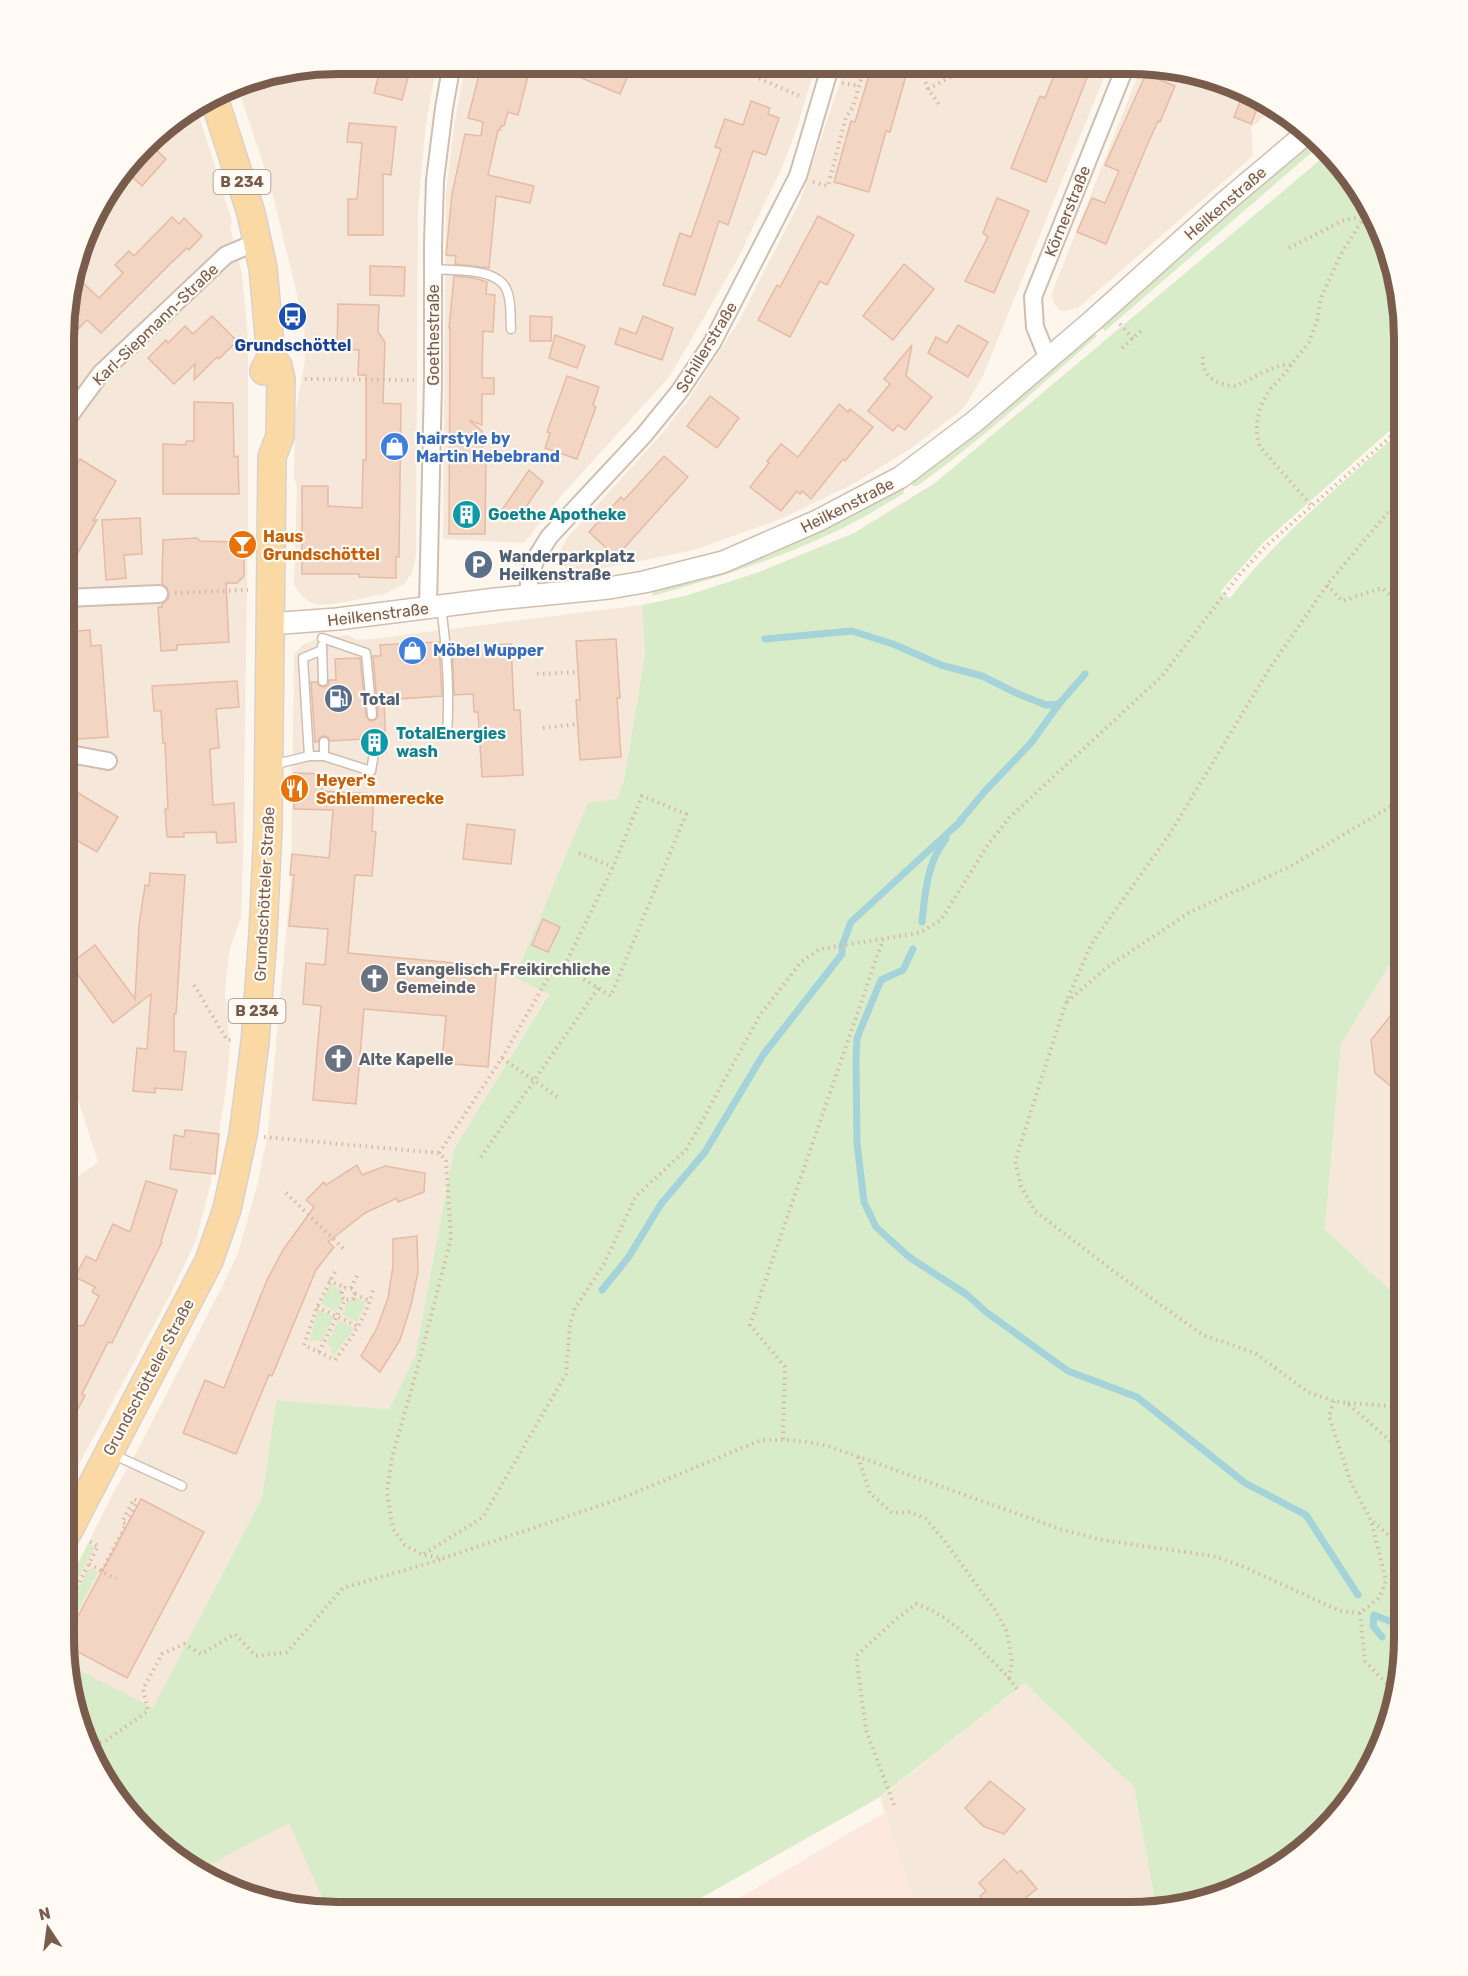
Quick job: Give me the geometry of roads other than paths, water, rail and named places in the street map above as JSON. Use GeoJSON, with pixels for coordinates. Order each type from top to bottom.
{"type":"FeatureCollection","features":[{"type":"Feature","properties":{"kind":"main road","name":"Grundschötteler Straße"},"geometry":{"type":"LineString","coordinates":[[74,1519],[209,1261],[227,1209],[243,1135],[255,1042],[263,934],[269,766],[272,458],[280,436],[276,368],[263,268],[240,175],[216,104]]}},
{"type":"Feature","properties":{"kind":"street","name":"Goethestraße"},"geometry":{"type":"LineString","coordinates":[[434,606],[435,180],[450,74]]}},
{"type":"Feature","properties":{"kind":"street","name":"Schillerstraße"},"geometry":{"type":"LineString","coordinates":[[529,596],[529,579],[536,558],[549,537],[644,435],[679,392],[712,343],[798,176],[828,74]]}},
{"type":"Feature","properties":{"kind":"street","name":"Körnerstraße"},"geometry":{"type":"LineString","coordinates":[[1048,359],[1035,327],[1033,297],[1122,74]]}},
{"type":"Feature","properties":{"kind":"street","name":"Heilkenstraße"},"geometry":{"type":"LineString","coordinates":[[270,624],[321,629],[434,606],[609,588],[644,582],[723,562],[817,521],[901,477],[974,422],[1302,137]]}},
{"type":"Feature","properties":{"kind":"street","name":"Karl-Siepmann-Straße"},"geometry":{"type":"LineString","coordinates":[[74,410],[101,373],[226,255],[245,247],[258,245]]}},
{"type":"Feature","properties":{"kind":"street"},"geometry":{"type":"LineString","coordinates":[[74,598],[159,594]]}},
{"type":"Feature","properties":{"kind":"street"},"geometry":{"type":"LineString","coordinates":[[74,755],[108,761]]}},
{"type":"Feature","properties":{"kind":"lane"},"geometry":{"type":"LineString","coordinates":[[433,269],[477,273],[498,278],[507,289],[511,329]]}},
{"type":"Feature","properties":{"kind":"lane"},"geometry":{"type":"LineString","coordinates":[[434,606],[446,644],[449,695],[447,735]]}},
{"type":"Feature","properties":{"kind":"lane"},"geometry":{"type":"LineString","coordinates":[[321,629],[322,681]]}},
{"type":"Feature","properties":{"kind":"lane"},"geometry":{"type":"LineString","coordinates":[[321,629],[366,653],[372,715]]}},
{"type":"Feature","properties":{"kind":"lane"},"geometry":{"type":"LineString","coordinates":[[309,756],[303,658],[322,650]]}},
{"type":"Feature","properties":{"kind":"lane"},"geometry":{"type":"LineString","coordinates":[[324,742],[324,756]]}},
{"type":"Feature","properties":{"kind":"lane"},"geometry":{"type":"LineString","coordinates":[[269,766],[309,756],[324,756],[372,771],[374,753]]}},
{"type":"Feature","properties":{"kind":"lane"},"geometry":{"type":"LineString","coordinates":[[108,1452],[182,1486]]}},
{"type":"Feature","properties":{"kind":"waterway"},"geometry":{"type":"LineString","coordinates":[[765,639],[852,631],[893,644],[941,665],[982,676],[1046,705],[1059,704]]}},
{"type":"Feature","properties":{"kind":"waterway"},"geometry":{"type":"LineString","coordinates":[[960,821],[1031,743],[1059,704],[1085,674]]}},
{"type":"Feature","properties":{"kind":"waterway"},"geometry":{"type":"LineString","coordinates":[[602,1290],[628,1258],[661,1204],[705,1152],[763,1055],[842,954],[842,946],[851,922],[962,820]]}},
{"type":"Feature","properties":{"kind":"waterway"},"geometry":{"type":"LineString","coordinates":[[922,922],[931,868],[946,839]]}},
{"type":"Feature","properties":{"kind":"waterway"},"geometry":{"type":"LineString","coordinates":[[913,949],[903,970],[881,980],[857,1038],[857,1143],[864,1202],[876,1227],[909,1257],[966,1294],[986,1312],[1068,1371],[1137,1397],[1245,1483],[1306,1515],[1358,1595]]}},
{"type":"Feature","properties":{"kind":"waterway"},"geometry":{"type":"LineString","coordinates":[[1382,1637],[1373,1626],[1374,1615],[1394,1623]]}},
{"type":"Feature","properties":{"kind":"place","name":"Grundschöttel"},"geometry":{"type":"Point","coordinates":[293,317]}},
{"type":"Feature","properties":{"kind":"place","name":"hairstyle by Martin Hebebrand"},"geometry":{"type":"Point","coordinates":[395,447]}},
{"type":"Feature","properties":{"kind":"place","name":"Goethe Apotheke"},"geometry":{"type":"Point","coordinates":[467,514]}},
{"type":"Feature","properties":{"kind":"place","name":"Haus Grundschöttel"},"geometry":{"type":"Point","coordinates":[242,545]}},
{"type":"Feature","properties":{"kind":"place","name":"Wanderparkplatz Heilkenstraße"},"geometry":{"type":"Point","coordinates":[478,565]}},
{"type":"Feature","properties":{"kind":"place","name":"Möbel Wupper"},"geometry":{"type":"Point","coordinates":[412,650]}},
{"type":"Feature","properties":{"kind":"place","name":"Total"},"geometry":{"type":"Point","coordinates":[339,699]}},
{"type":"Feature","properties":{"kind":"place","name":"TotalEnergies wash"},"geometry":{"type":"Point","coordinates":[375,742]}},
{"type":"Feature","properties":{"kind":"place","name":"Heyer's Schlemmerecke"},"geometry":{"type":"Point","coordinates":[295,789]}},
{"type":"Feature","properties":{"kind":"place","name":"Evangelisch-Freikirchliche Gemeinde"},"geometry":{"type":"Point","coordinates":[375,978]}},
{"type":"Feature","properties":{"kind":"place","name":"Alte Kapelle"},"geometry":{"type":"Point","coordinates":[338,1059]}}]}
